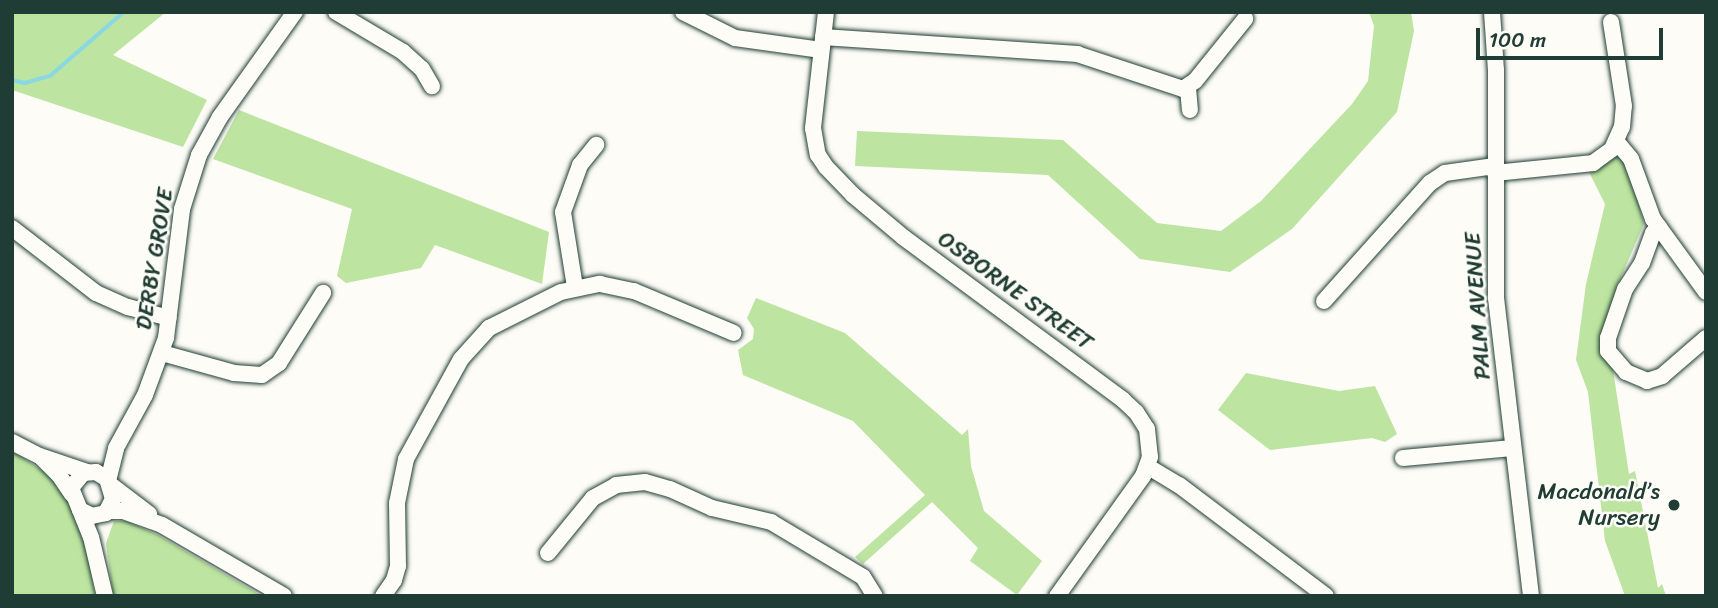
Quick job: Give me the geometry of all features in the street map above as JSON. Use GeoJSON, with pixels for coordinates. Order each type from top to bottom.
{"type":"FeatureCollection","features":[{"type":"Feature","properties":{"kind":"street","name":"DERBY GROVE"},"geometry":{"type":"LineString","coordinates":[[109,483],[116,448],[145,395],[162,353],[169,318],[182,209],[200,155],[220,117],[295,12]]}},
{"type":"Feature","properties":{"kind":"street"},"geometry":{"type":"LineString","coordinates":[[336,12],[403,52],[422,69],[432,86]]}},
{"type":"Feature","properties":{"kind":"street"},"geometry":{"type":"LineString","coordinates":[[683,12],[735,38],[1077,54],[1167,86],[1188,88]]}},
{"type":"Feature","properties":{"kind":"street","name":"OSBORNE STREET"},"geometry":{"type":"LineString","coordinates":[[826,12],[813,128],[818,155],[826,167],[853,195],[904,237],[1130,405],[1147,429],[1150,447],[1147,466],[1138,485],[1057,596]]}},
{"type":"Feature","properties":{"kind":"street","name":"PALM AVENUE"},"geometry":{"type":"LineString","coordinates":[[1492,12],[1496,70],[1496,298],[1531,596]]}},
{"type":"Feature","properties":{"kind":"street"},"geometry":{"type":"LineString","coordinates":[[1190,110],[1188,88],[1245,19]]}},
{"type":"Feature","properties":{"kind":"street"},"geometry":{"type":"LineString","coordinates":[[1324,301],[1437,177],[1445,173],[1600,161],[1616,141],[1624,106],[1611,22]]}},
{"type":"Feature","properties":{"kind":"street"},"geometry":{"type":"LineString","coordinates":[[1616,141],[1631,159],[1649,211],[1659,228],[1706,292]]}},
{"type":"Feature","properties":{"kind":"street"},"geometry":{"type":"LineString","coordinates":[[575,287],[563,212],[580,165],[596,145]]}},
{"type":"Feature","properties":{"kind":"street"},"geometry":{"type":"LineString","coordinates":[[12,228],[96,293],[128,307],[169,318]]}},
{"type":"Feature","properties":{"kind":"street"},"geometry":{"type":"LineString","coordinates":[[1659,228],[1653,233],[1642,264],[1625,289],[1608,338],[1608,351],[1626,372],[1647,382],[1662,376],[1706,338]]}},
{"type":"Feature","properties":{"kind":"street"},"geometry":{"type":"LineString","coordinates":[[383,596],[394,580],[398,566],[397,503],[402,470],[461,359],[489,328],[575,287],[600,284],[623,288],[734,333]]}},
{"type":"Feature","properties":{"kind":"street"},"geometry":{"type":"LineString","coordinates":[[162,353],[234,373],[261,375],[279,363],[323,293]]}},
{"type":"Feature","properties":{"kind":"street"},"geometry":{"type":"LineString","coordinates":[[12,442],[40,456],[103,475],[109,483],[162,525],[284,596]]}},
{"type":"Feature","properties":{"kind":"street","name":"DERBY GROVE"},"geometry":{"type":"LineString","coordinates":[[89,472],[116,448]]}},
{"type":"Feature","properties":{"kind":"street"},"geometry":{"type":"LineString","coordinates":[[1403,458],[1513,448]]}},
{"type":"Feature","properties":{"kind":"street"},"geometry":{"type":"LineString","coordinates":[[40,456],[59,475],[80,510],[99,566],[105,596]]}},
{"type":"Feature","properties":{"kind":"street"},"geometry":{"type":"LineString","coordinates":[[1147,466],[1179,485],[1326,596]]}},
{"type":"Feature","properties":{"kind":"street"},"geometry":{"type":"LineString","coordinates":[[72,494],[74,482],[89,472]]}},
{"type":"Feature","properties":{"kind":"street"},"geometry":{"type":"LineString","coordinates":[[548,552],[593,498],[616,485],[645,482],[670,489],[712,508],[771,522],[863,577],[875,596]]}},
{"type":"Feature","properties":{"kind":"street"},"geometry":{"type":"LineString","coordinates":[[99,566],[107,512],[113,499],[109,483]]}},
{"type":"Feature","properties":{"kind":"street"},"geometry":{"type":"LineString","coordinates":[[80,510],[92,516],[122,511],[162,525]]}},
{"type":"Feature","properties":{"kind":"green space"},"geometry":{"type":"Polygon","coordinates":[[[12,12],[166,12],[113,55],[207,100],[183,147],[12,90],[12,12]]]}},
{"type":"Feature","properties":{"kind":"green space"},"geometry":{"type":"Polygon","coordinates":[[[1369,12],[1411,12],[1414,31],[1397,112],[1292,229],[1230,272],[1140,259],[1048,175],[855,166],[857,131],[1063,140],[1157,223],[1221,231],[1261,201],[1352,104],[1368,81],[1374,26],[1369,12]]]}},
{"type":"Feature","properties":{"kind":"green space"},"geometry":{"type":"Polygon","coordinates":[[[239,110],[549,232],[542,284],[435,245],[421,268],[346,283],[337,276],[352,209],[213,159],[239,110]]]}},
{"type":"Feature","properties":{"kind":"green space"},"geometry":{"type":"Polygon","coordinates":[[[1613,156],[1622,159],[1630,172],[1644,224],[1617,286],[1602,339],[1604,357],[1613,370],[1629,474],[1635,471],[1658,588],[1662,584],[1666,596],[1625,596],[1605,541],[1588,392],[1576,360],[1586,284],[1605,204],[1588,170],[1613,156]]]}},
{"type":"Feature","properties":{"kind":"green space"},"geometry":{"type":"Polygon","coordinates":[[[756,298],[845,333],[962,435],[968,429],[971,466],[984,511],[1042,561],[1017,595],[970,561],[978,548],[932,502],[863,564],[855,557],[925,495],[853,421],[743,375],[738,350],[753,339],[754,329],[747,318],[756,298]]]}},
{"type":"Feature","properties":{"kind":"green space"},"geometry":{"type":"Polygon","coordinates":[[[1246,373],[1339,391],[1375,386],[1397,434],[1385,442],[1372,438],[1270,450],[1218,410],[1246,373]]]}},
{"type":"Feature","properties":{"kind":"green space"},"geometry":{"type":"Polygon","coordinates":[[[12,451],[51,476],[67,496],[85,540],[95,596],[12,596],[12,451]]]}},
{"type":"Feature","properties":{"kind":"green space"},"geometry":{"type":"Polygon","coordinates":[[[114,521],[126,521],[158,535],[262,596],[113,596],[106,543],[114,521]]]}},
{"type":"Feature","properties":{"kind":"waterway"},"geometry":{"type":"LineString","coordinates":[[12,80],[25,83],[50,76],[124,12]]}},
{"type":"Feature","properties":{"kind":"place","name":"Macdonald’s Nursery"},"geometry":{"type":"Point","coordinates":[1674,505]}}]}
